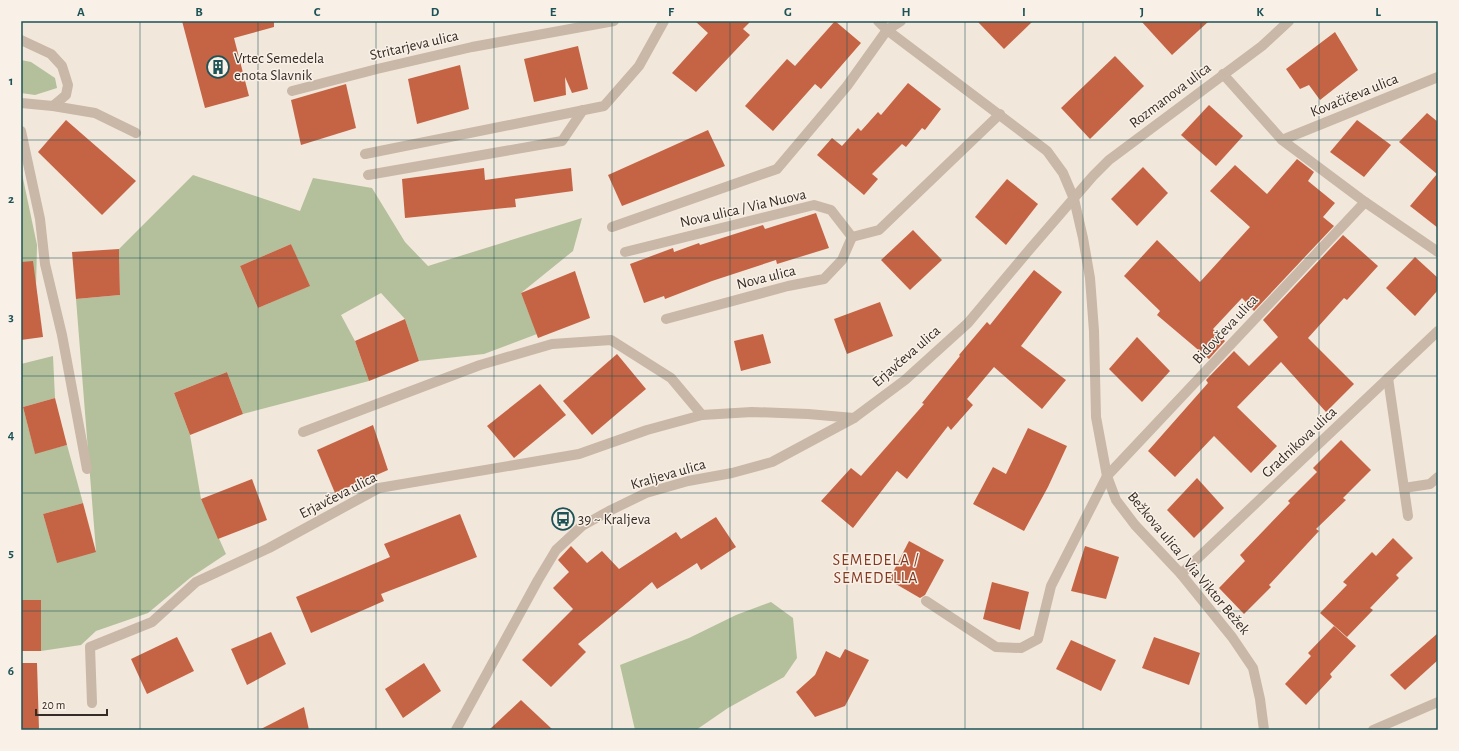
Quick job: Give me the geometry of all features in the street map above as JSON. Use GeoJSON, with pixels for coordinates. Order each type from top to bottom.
{"type":"FeatureCollection","features":[{"type":"Feature","properties":{"kind":"street","name":"Stritarjeva ulica"},"geometry":{"type":"LineString","coordinates":[[292,91],[472,47],[614,21]]}},
{"type":"Feature","properties":{"kind":"street"},"geometry":{"type":"LineString","coordinates":[[365,154],[604,106],[639,66],[664,21]]}},
{"type":"Feature","properties":{"kind":"street"},"geometry":{"type":"LineString","coordinates":[[878,21],[887,30],[1047,151],[1063,174],[1074,199]]}},
{"type":"Feature","properties":{"kind":"street"},"geometry":{"type":"LineString","coordinates":[[887,30],[901,21]]}},
{"type":"Feature","properties":{"kind":"street","name":"Rozmanova ulica"},"geometry":{"type":"LineString","coordinates":[[1074,199],[1093,176],[1109,160],[1262,46],[1289,21]]}},
{"type":"Feature","properties":{"kind":"street","name":"Nova ulica / Via Nuova"},"geometry":{"type":"LineString","coordinates":[[612,227],[777,169],[847,86],[887,30]]}},
{"type":"Feature","properties":{"kind":"street"},"geometry":{"type":"LineString","coordinates":[[21,40],[51,54],[62,66],[68,85],[66,95],[53,106]]}},
{"type":"Feature","properties":{"kind":"street"},"geometry":{"type":"LineString","coordinates":[[1223,74],[1282,140],[1365,202],[1438,252]]}},
{"type":"Feature","properties":{"kind":"street","name":"Kovačičeva ulica"},"geometry":{"type":"LineString","coordinates":[[1282,140],[1438,77]]}},
{"type":"Feature","properties":{"kind":"street"},"geometry":{"type":"LineString","coordinates":[[21,103],[53,106],[95,113],[136,133]]}},
{"type":"Feature","properties":{"kind":"street"},"geometry":{"type":"LineString","coordinates":[[368,175],[562,141],[583,110]]}},
{"type":"Feature","properties":{"kind":"street"},"geometry":{"type":"LineString","coordinates":[[852,237],[879,230],[1000,114]]}},
{"type":"Feature","properties":{"kind":"street"},"geometry":{"type":"LineString","coordinates":[[21,131],[40,219],[45,264],[62,335],[87,469]]}},
{"type":"Feature","properties":{"kind":"street","name":"Erjavčeva ulica"},"geometry":{"type":"LineString","coordinates":[[92,703],[90,647],[152,622],[196,582],[269,548],[379,488],[579,454],[647,430],[702,415],[752,412],[808,414],[854,418],[905,380],[968,323],[1074,199]]}},
{"type":"Feature","properties":{"kind":"street","name":"Bežkova ulica / Via Viktor Bežek"},"geometry":{"type":"LineString","coordinates":[[1074,199],[1090,278],[1094,331],[1096,417],[1107,476],[1116,500],[1135,525],[1181,574],[1232,637],[1253,668],[1260,699],[1264,730]]}},
{"type":"Feature","properties":{"kind":"street","name":"Bidovčeva ulica"},"geometry":{"type":"LineString","coordinates":[[926,601],[996,647],[1021,648],[1038,639],[1051,586],[1107,476],[1365,202]]}},
{"type":"Feature","properties":{"kind":"street","name":"Nova ulica / Via Nuova"},"geometry":{"type":"LineString","coordinates":[[625,252],[814,205],[830,210],[852,237]]}},
{"type":"Feature","properties":{"kind":"street","name":"Nova ulica"},"geometry":{"type":"LineString","coordinates":[[666,319],[788,286],[824,279],[842,260],[852,237]]}},
{"type":"Feature","properties":{"kind":"street","name":"Gradnikova ulica"},"geometry":{"type":"LineString","coordinates":[[1181,574],[1438,331]]}},
{"type":"Feature","properties":{"kind":"street"},"geometry":{"type":"LineString","coordinates":[[303,432],[480,365],[552,344],[611,340],[671,378],[702,415]]}},
{"type":"Feature","properties":{"kind":"street"},"geometry":{"type":"LineString","coordinates":[[1388,378],[1408,516]]}},
{"type":"Feature","properties":{"kind":"street","name":"Kraljeva ulica"},"geometry":{"type":"LineString","coordinates":[[456,730],[556,550],[582,526],[646,493],[688,481],[772,462],[854,418]]}},
{"type":"Feature","properties":{"kind":"street"},"geometry":{"type":"LineString","coordinates":[[1404,488],[1430,484],[1438,477]]}},
{"type":"Feature","properties":{"kind":"street"},"geometry":{"type":"LineString","coordinates":[[1372,730],[1438,702]]}},
{"type":"Feature","properties":{"kind":"green space"},"geometry":{"type":"Polygon","coordinates":[[[21,60],[31,62],[55,78],[57,88],[35,95],[21,93],[21,60]]]}},
{"type":"Feature","properties":{"kind":"green space"},"geometry":{"type":"Polygon","coordinates":[[[21,169],[37,245],[36,288],[21,291],[21,169]]]}},
{"type":"Feature","properties":{"kind":"green space"},"geometry":{"type":"Polygon","coordinates":[[[193,175],[300,211],[313,178],[372,188],[405,242],[428,266],[582,218],[573,251],[521,293],[537,334],[484,354],[419,361],[405,319],[381,293],[341,315],[355,341],[369,381],[243,414],[227,372],[174,393],[190,435],[201,499],[226,554],[190,578],[148,613],[96,631],[81,645],[41,651],[41,600],[21,600],[21,364],[53,356],[55,398],[23,407],[35,453],[67,445],[83,503],[43,514],[57,562],[96,551],[76,299],[120,295],[119,249],[193,175]],[[291,244],[240,266],[258,308],[309,286],[291,244]]]}},
{"type":"Feature","properties":{"kind":"green space"},"geometry":{"type":"Polygon","coordinates":[[[771,602],[793,618],[797,658],[784,677],[728,708],[696,730],[635,730],[620,665],[689,638],[736,615],[771,602]]]}},
{"type":"Feature","properties":{"kind":"building","name":"Vrtec Semedela enota Slavnik"},"geometry":{"type":"Polygon","coordinates":[[[182,21],[274,21],[274,27],[234,38],[249,96],[205,108],[182,21]]]}},
{"type":"Feature","properties":{"kind":"building"},"geometry":{"type":"Polygon","coordinates":[[[695,21],[751,21],[743,29],[750,35],[696,92],[672,73],[708,33],[695,21]]]}},
{"type":"Feature","properties":{"kind":"building"},"geometry":{"type":"Polygon","coordinates":[[[835,21],[861,43],[821,89],[815,84],[773,131],[745,106],[787,59],[795,66],[835,21]]]}},
{"type":"Feature","properties":{"kind":"building"},"geometry":{"type":"Polygon","coordinates":[[[977,21],[1033,21],[1004,49],[977,21]]]}},
{"type":"Feature","properties":{"kind":"building"},"geometry":{"type":"Polygon","coordinates":[[[1141,21],[1209,21],[1172,55],[1141,21]]]}},
{"type":"Feature","properties":{"kind":"building"},"geometry":{"type":"Polygon","coordinates":[[[1335,32],[1358,70],[1320,100],[1309,85],[1300,89],[1286,69],[1335,32]]]}},
{"type":"Feature","properties":{"kind":"building"},"geometry":{"type":"Polygon","coordinates":[[[578,46],[588,89],[572,93],[565,77],[566,95],[534,102],[524,59],[578,46]]]}},
{"type":"Feature","properties":{"kind":"building"},"geometry":{"type":"Polygon","coordinates":[[[1115,56],[1144,86],[1090,139],[1061,108],[1115,56]]]}},
{"type":"Feature","properties":{"kind":"building"},"geometry":{"type":"Polygon","coordinates":[[[460,65],[469,109],[417,124],[408,79],[460,65]]]}},
{"type":"Feature","properties":{"kind":"building"},"geometry":{"type":"Polygon","coordinates":[[[908,83],[941,109],[925,130],[922,128],[906,147],[902,144],[872,174],[878,179],[864,195],[817,155],[832,138],[842,146],[858,128],[861,131],[878,112],[881,115],[908,83]]]}},
{"type":"Feature","properties":{"kind":"building"},"geometry":{"type":"Polygon","coordinates":[[[346,84],[356,128],[301,145],[291,100],[346,84]]]}},
{"type":"Feature","properties":{"kind":"building"},"geometry":{"type":"Polygon","coordinates":[[[1209,105],[1243,136],[1216,166],[1181,135],[1209,105]]]}},
{"type":"Feature","properties":{"kind":"building"},"geometry":{"type":"Polygon","coordinates":[[[1427,113],[1438,122],[1438,228],[1410,206],[1437,174],[1399,142],[1427,113]]]}},
{"type":"Feature","properties":{"kind":"building"},"geometry":{"type":"Polygon","coordinates":[[[66,120],[136,181],[102,215],[38,152],[66,120]]]}},
{"type":"Feature","properties":{"kind":"building"},"geometry":{"type":"Polygon","coordinates":[[[1357,120],[1391,145],[1364,177],[1330,152],[1357,120]]]}},
{"type":"Feature","properties":{"kind":"building"},"geometry":{"type":"Polygon","coordinates":[[[708,130],[725,166],[622,206],[608,175],[708,130]]]}},
{"type":"Feature","properties":{"kind":"building"},"geometry":{"type":"Polygon","coordinates":[[[1297,159],[1314,172],[1308,181],[1335,203],[1323,217],[1334,226],[1254,311],[1242,298],[1213,329],[1225,341],[1209,359],[1157,315],[1160,311],[1124,276],[1157,240],[1200,282],[1250,227],[1210,191],[1235,165],[1267,194],[1297,159]]]}},
{"type":"Feature","properties":{"kind":"building"},"geometry":{"type":"Polygon","coordinates":[[[1143,167],[1168,193],[1137,226],[1111,199],[1143,167]]]}},
{"type":"Feature","properties":{"kind":"building"},"geometry":{"type":"Polygon","coordinates":[[[484,168],[485,180],[571,168],[573,191],[515,199],[516,207],[405,218],[402,179],[484,168]]]}},
{"type":"Feature","properties":{"kind":"building"},"geometry":{"type":"Polygon","coordinates":[[[1007,179],[1038,204],[1006,245],[975,217],[1007,179]]]}},
{"type":"Feature","properties":{"kind":"building"},"geometry":{"type":"Polygon","coordinates":[[[816,213],[829,248],[777,264],[776,260],[712,281],[665,299],[664,296],[644,303],[630,264],[673,248],[674,252],[699,243],[700,245],[763,225],[765,229],[816,213]]]}},
{"type":"Feature","properties":{"kind":"building"},"geometry":{"type":"Polygon","coordinates":[[[913,230],[942,260],[910,290],[881,260],[913,230]]]}},
{"type":"Feature","properties":{"kind":"building"},"geometry":{"type":"Polygon","coordinates":[[[1343,235],[1378,266],[1347,300],[1344,298],[1308,338],[1354,384],[1326,412],[1281,362],[1237,407],[1277,446],[1251,473],[1214,436],[1175,477],[1148,451],[1208,383],[1206,380],[1234,351],[1249,366],[1278,337],[1263,320],[1343,235]]]}},
{"type":"Feature","properties":{"kind":"building"},"geometry":{"type":"Polygon","coordinates":[[[291,244],[310,286],[258,308],[240,266],[291,244]]]}},
{"type":"Feature","properties":{"kind":"building"},"geometry":{"type":"Polygon","coordinates":[[[119,249],[120,295],[76,299],[72,252],[119,249]]]}},
{"type":"Feature","properties":{"kind":"building"},"geometry":{"type":"Polygon","coordinates":[[[1415,257],[1438,278],[1438,290],[1415,316],[1386,288],[1415,257]]]}},
{"type":"Feature","properties":{"kind":"building"},"geometry":{"type":"Polygon","coordinates":[[[33,261],[43,337],[21,340],[21,262],[33,261]]]}},
{"type":"Feature","properties":{"kind":"building"},"geometry":{"type":"Polygon","coordinates":[[[1034,270],[1062,292],[1021,346],[1066,380],[1042,409],[994,367],[967,399],[973,405],[951,430],[948,426],[907,479],[897,471],[853,528],[821,501],[851,468],[861,476],[924,404],[922,403],[960,356],[959,355],[987,322],[990,325],[1034,270]]]}},
{"type":"Feature","properties":{"kind":"building"},"geometry":{"type":"Polygon","coordinates":[[[575,271],[590,318],[538,338],[521,293],[575,271]]]}},
{"type":"Feature","properties":{"kind":"building"},"geometry":{"type":"Polygon","coordinates":[[[880,302],[893,336],[847,354],[834,319],[880,302]]]}},
{"type":"Feature","properties":{"kind":"building"},"geometry":{"type":"Polygon","coordinates":[[[405,319],[419,361],[369,381],[355,341],[405,319]]]}},
{"type":"Feature","properties":{"kind":"building"},"geometry":{"type":"Polygon","coordinates":[[[763,334],[771,363],[741,371],[734,341],[763,334]]]}},
{"type":"Feature","properties":{"kind":"building"},"geometry":{"type":"Polygon","coordinates":[[[1137,337],[1170,371],[1142,402],[1109,369],[1137,337]]]}},
{"type":"Feature","properties":{"kind":"building"},"geometry":{"type":"Polygon","coordinates":[[[617,354],[646,389],[592,435],[563,401],[617,354]]]}},
{"type":"Feature","properties":{"kind":"building"},"geometry":{"type":"Polygon","coordinates":[[[227,372],[243,414],[190,435],[174,393],[227,372]]]}},
{"type":"Feature","properties":{"kind":"building"},"geometry":{"type":"Polygon","coordinates":[[[540,384],[566,415],[514,458],[487,426],[540,384]]]}},
{"type":"Feature","properties":{"kind":"building"},"geometry":{"type":"Polygon","coordinates":[[[55,398],[67,445],[35,454],[23,407],[55,398]]]}},
{"type":"Feature","properties":{"kind":"building"},"geometry":{"type":"Polygon","coordinates":[[[373,425],[388,470],[335,493],[317,450],[373,425]]]}},
{"type":"Feature","properties":{"kind":"building"},"geometry":{"type":"Polygon","coordinates":[[[1028,428],[1067,446],[1048,487],[1024,531],[973,504],[993,467],[1006,474],[1028,428]]]}},
{"type":"Feature","properties":{"kind":"building"},"geometry":{"type":"Polygon","coordinates":[[[1341,440],[1371,470],[1343,498],[1346,500],[1316,529],[1319,531],[1269,585],[1271,587],[1244,614],[1219,588],[1245,561],[1240,555],[1290,503],[1288,501],[1317,472],[1313,468],[1341,440]]]}},
{"type":"Feature","properties":{"kind":"building"},"geometry":{"type":"Polygon","coordinates":[[[1197,478],[1224,508],[1194,538],[1167,510],[1197,478]]]}},
{"type":"Feature","properties":{"kind":"building"},"geometry":{"type":"Polygon","coordinates":[[[252,479],[267,520],[218,539],[201,499],[252,479]]]}},
{"type":"Feature","properties":{"kind":"building"},"geometry":{"type":"Polygon","coordinates":[[[83,503],[96,552],[57,563],[43,514],[83,503]]]}},
{"type":"Feature","properties":{"kind":"building"},"geometry":{"type":"Polygon","coordinates":[[[460,514],[477,557],[381,594],[384,601],[311,633],[296,597],[390,557],[384,544],[460,514]]]}},
{"type":"Feature","properties":{"kind":"building"},"geometry":{"type":"Polygon","coordinates":[[[716,517],[736,547],[701,570],[697,563],[657,589],[652,582],[578,644],[586,652],[551,687],[522,660],[573,609],[553,588],[569,572],[558,560],[571,546],[587,563],[602,551],[619,569],[676,532],[681,539],[716,517]]]}},
{"type":"Feature","properties":{"kind":"building"},"geometry":{"type":"Polygon","coordinates":[[[1393,538],[1413,558],[1396,575],[1399,578],[1370,608],[1373,610],[1347,637],[1320,613],[1347,585],[1343,582],[1372,552],[1376,556],[1393,538]]]}},
{"type":"Feature","properties":{"kind":"building"},"geometry":{"type":"Polygon","coordinates":[[[909,541],[944,560],[925,595],[920,598],[889,580],[909,541]]]}},
{"type":"Feature","properties":{"kind":"building"},"geometry":{"type":"Polygon","coordinates":[[[1085,546],[1119,557],[1106,599],[1071,591],[1085,546]]]}},
{"type":"Feature","properties":{"kind":"building"},"geometry":{"type":"Polygon","coordinates":[[[992,582],[1029,592],[1020,630],[983,619],[992,582]]]}},
{"type":"Feature","properties":{"kind":"building"},"geometry":{"type":"Polygon","coordinates":[[[21,600],[41,600],[41,651],[21,651],[21,600]]]}},
{"type":"Feature","properties":{"kind":"building"},"geometry":{"type":"Polygon","coordinates":[[[1334,626],[1356,646],[1330,674],[1332,677],[1306,705],[1285,684],[1311,656],[1308,653],[1334,626]]]}},
{"type":"Feature","properties":{"kind":"building"},"geometry":{"type":"Polygon","coordinates":[[[271,632],[286,664],[247,685],[231,649],[271,632]]]}},
{"type":"Feature","properties":{"kind":"building"},"geometry":{"type":"Polygon","coordinates":[[[1438,633],[1438,660],[1405,690],[1390,675],[1438,633]]]}},
{"type":"Feature","properties":{"kind":"building"},"geometry":{"type":"Polygon","coordinates":[[[177,637],[194,671],[147,694],[131,659],[177,637]]]}},
{"type":"Feature","properties":{"kind":"building"},"geometry":{"type":"Polygon","coordinates":[[[1154,637],[1200,653],[1189,685],[1142,668],[1154,637]]]}},
{"type":"Feature","properties":{"kind":"building"},"geometry":{"type":"Polygon","coordinates":[[[1071,640],[1116,660],[1101,691],[1056,669],[1071,640]]]}},
{"type":"Feature","properties":{"kind":"building"},"geometry":{"type":"Polygon","coordinates":[[[845,649],[869,660],[845,706],[815,717],[796,692],[815,675],[826,651],[840,658],[845,649]]]}},
{"type":"Feature","properties":{"kind":"building"},"geometry":{"type":"Polygon","coordinates":[[[21,663],[37,663],[39,730],[21,730],[21,663]]]}},
{"type":"Feature","properties":{"kind":"building"},"geometry":{"type":"Polygon","coordinates":[[[424,663],[441,691],[403,718],[385,689],[424,663]]]}},
{"type":"Feature","properties":{"kind":"building"},"geometry":{"type":"Polygon","coordinates":[[[521,700],[553,730],[489,730],[521,700]]]}},
{"type":"Feature","properties":{"kind":"building"},"geometry":{"type":"Polygon","coordinates":[[[304,707],[309,730],[259,730],[304,707]]]}},
{"type":"Feature","properties":{"kind":"place","name":"Vrtec Semedela enota Slavnik"},"geometry":{"type":"Point","coordinates":[218,67]}},
{"type":"Feature","properties":{"kind":"place","name":"39 ~ Kraljeva"},"geometry":{"type":"Point","coordinates":[563,519]}},
{"type":"Feature","properties":{"kind":"district","name":"SEMEDELA / SEMEDELLA"},"geometry":{"type":"Point","coordinates":[876,568]}}]}
